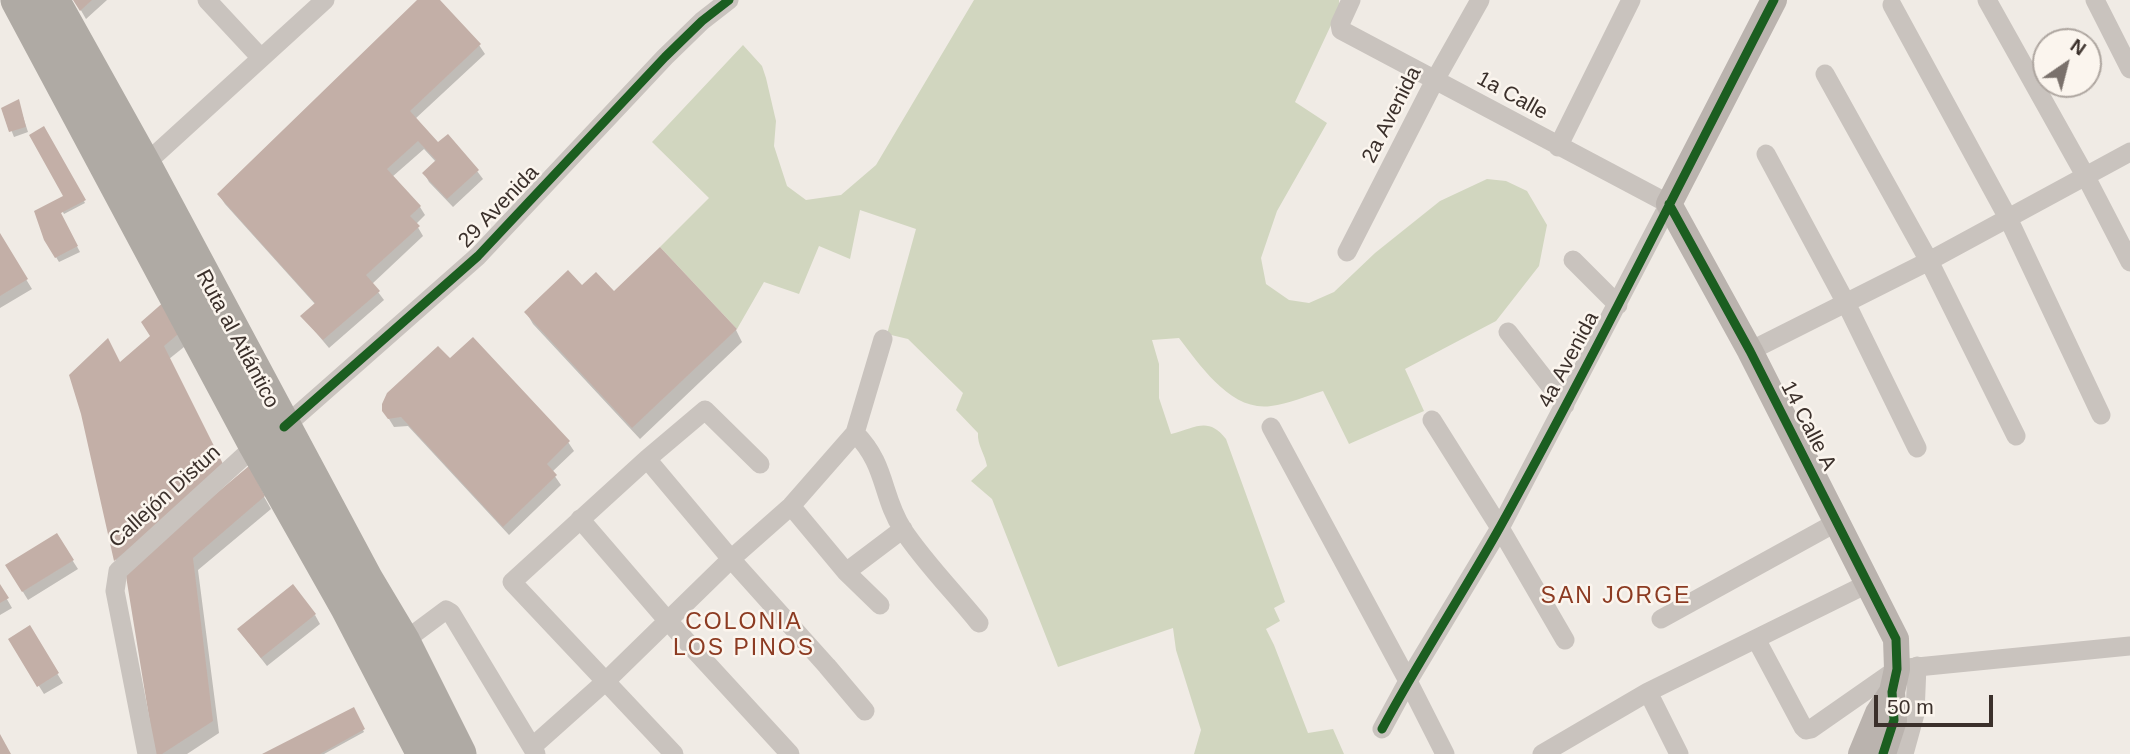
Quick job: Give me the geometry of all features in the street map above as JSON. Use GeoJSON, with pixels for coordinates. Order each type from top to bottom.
{"type":"FeatureCollection","features":[{"type":"Feature","properties":{"kind":"highway","name":"Ruta al Atlántico"},"geometry":{"type":"LineString","coordinates":[[18,0],[147,206],[270,436],[355,620],[424,754]]}},
{"type":"Feature","properties":{"kind":"highway","name":"Ruta al Atlántico"},"geometry":{"type":"LineString","coordinates":[[52,0],[144,165],[147,206]]}},
{"type":"Feature","properties":{"kind":"highway","name":"Ruta al Atlántico"},"geometry":{"type":"LineString","coordinates":[[270,436],[366,580],[403,642],[459,754]]}},
{"type":"Feature","properties":{"kind":"street"},"geometry":{"type":"LineString","coordinates":[[207,0],[261,58]]}},
{"type":"Feature","properties":{"kind":"street"},"geometry":{"type":"LineString","coordinates":[[144,165],[325,0]]}},
{"type":"Feature","properties":{"kind":"street","name":"29 Avenida"},"geometry":{"type":"LineString","coordinates":[[270,436],[478,256],[665,57],[702,21],[729,0]]}},
{"type":"Feature","properties":{"kind":"street","name":"1a Calle"},"geometry":{"type":"LineString","coordinates":[[1351,0],[1340,24],[1341,30],[1669,204]]}},
{"type":"Feature","properties":{"kind":"street","name":"2a Avenida"},"geometry":{"type":"LineString","coordinates":[[1347,252],[1435,80],[1480,0]]}},
{"type":"Feature","properties":{"kind":"street"},"geometry":{"type":"LineString","coordinates":[[1558,147],[1631,0]]}},
{"type":"Feature","properties":{"kind":"street","name":"4a Avenida"},"geometry":{"type":"LineString","coordinates":[[1382,729],[1500,528],[1774,0]]}},
{"type":"Feature","properties":{"kind":"street"},"geometry":{"type":"LineString","coordinates":[[1987,0],[2086,177],[2130,262]]}},
{"type":"Feature","properties":{"kind":"street"},"geometry":{"type":"LineString","coordinates":[[2095,0],[2130,69]]}},
{"type":"Feature","properties":{"kind":"street"},"geometry":{"type":"LineString","coordinates":[[1892,5],[2008,218],[2101,415]]}},
{"type":"Feature","properties":{"kind":"street"},"geometry":{"type":"LineString","coordinates":[[1825,74],[1928,261],[2016,436]]}},
{"type":"Feature","properties":{"kind":"street"},"geometry":{"type":"LineString","coordinates":[[1749,351],[1928,261],[2130,152]]}},
{"type":"Feature","properties":{"kind":"street"},"geometry":{"type":"LineString","coordinates":[[1766,154],[1846,303],[1917,448]]}},
{"type":"Feature","properties":{"kind":"street","name":"14 Calle A"},"geometry":{"type":"LineString","coordinates":[[1669,204],[1749,351],[1896,639],[1902,676],[1894,720],[1883,754]]}},
{"type":"Feature","properties":{"kind":"street"},"geometry":{"type":"LineString","coordinates":[[1573,260],[1618,305]]}},
{"type":"Feature","properties":{"kind":"street"},"geometry":{"type":"LineString","coordinates":[[1508,332],[1565,405]]}},
{"type":"Feature","properties":{"kind":"street"},"geometry":{"type":"LineString","coordinates":[[403,642],[446,610],[451,613],[534,750],[731,559],[790,506],[855,433],[883,339]]}},
{"type":"Feature","properties":{"kind":"street"},"geometry":{"type":"LineString","coordinates":[[674,754],[512,582],[705,410],[760,464]]}},
{"type":"Feature","properties":{"kind":"street"},"geometry":{"type":"LineString","coordinates":[[1432,420],[1500,528],[1565,640]]}},
{"type":"Feature","properties":{"kind":"street"},"geometry":{"type":"LineString","coordinates":[[1271,428],[1445,754]]}},
{"type":"Feature","properties":{"kind":"street"},"geometry":{"type":"LineString","coordinates":[[855,433],[867,445],[879,465],[892,509],[903,529],[979,623]]}},
{"type":"Feature","properties":{"kind":"street","name":"Callejón Distun"},"geometry":{"type":"LineString","coordinates":[[147,754],[115,592],[118,571],[270,436]]}},
{"type":"Feature","properties":{"kind":"street"},"geometry":{"type":"LineString","coordinates":[[647,459],[865,711]]}},
{"type":"Feature","properties":{"kind":"street"},"geometry":{"type":"LineString","coordinates":[[790,506],[846,572],[880,605]]}},
{"type":"Feature","properties":{"kind":"street"},"geometry":{"type":"LineString","coordinates":[[580,519],[667,620],[790,754]]}},
{"type":"Feature","properties":{"kind":"street"},"geometry":{"type":"LineString","coordinates":[[1661,620],[1837,522]]}},
{"type":"Feature","properties":{"kind":"street"},"geometry":{"type":"LineString","coordinates":[[846,572],[903,529]]}},
{"type":"Feature","properties":{"kind":"street"},"geometry":{"type":"LineString","coordinates":[[1551,752],[1648,692],[1868,583]]}},
{"type":"Feature","properties":{"kind":"street"},"geometry":{"type":"LineString","coordinates":[[1756,639],[1807,730],[1902,676],[2130,646]]}},
{"type":"Feature","properties":{"kind":"street"},"geometry":{"type":"LineString","coordinates":[[1861,754],[1878,713],[1902,676]]}},
{"type":"Feature","properties":{"kind":"street"},"geometry":{"type":"LineString","coordinates":[[1902,676],[1915,714],[1905,754]]}},
{"type":"Feature","properties":{"kind":"street"},"geometry":{"type":"LineString","coordinates":[[1648,692],[1679,754]]}},
{"type":"Feature","properties":{"kind":"green space"},"geometry":{"type":"Polygon","coordinates":[[[974,0],[1339,0],[1339,8],[1295,102],[1327,123],[1277,211],[1261,258],[1266,284],[1289,300],[1309,303],[1334,292],[1375,253],[1440,201],[1487,179],[1506,181],[1527,191],[1547,225],[1539,266],[1496,321],[1405,369],[1424,411],[1349,444],[1323,391],[1277,405],[1256,406],[1243,402],[1218,384],[1179,338],[1152,340],[1159,364],[1159,398],[1171,434],[1207,426],[1226,439],[1285,602],[1274,608],[1280,621],[1266,629],[1308,733],[1333,729],[1344,754],[1194,754],[1201,730],[1176,650],[1173,628],[1058,667],[992,499],[971,481],[987,466],[978,433],[956,410],[963,393],[908,339],[887,334],[916,229],[860,210],[850,259],[819,246],[799,294],[764,282],[737,329],[660,247],[709,198],[652,142],[743,45],[762,66],[766,78],[776,121],[774,146],[787,186],[806,200],[841,195],[876,165],[974,0]]]}},
{"type":"Feature","properties":{"kind":"building"},"geometry":{"type":"Polygon","coordinates":[[[73,0],[92,0],[80,11],[73,0]]]}},
{"type":"Feature","properties":{"kind":"building"},"geometry":{"type":"Polygon","coordinates":[[[417,0],[440,0],[481,44],[410,111],[438,142],[448,134],[479,170],[447,199],[422,173],[436,160],[418,141],[387,169],[421,206],[410,216],[420,226],[366,275],[380,291],[323,340],[300,316],[315,303],[217,194],[417,0]]]}},
{"type":"Feature","properties":{"kind":"building"},"geometry":{"type":"Polygon","coordinates":[[[19,99],[26,127],[9,132],[1,108],[19,99]]]}},
{"type":"Feature","properties":{"kind":"building"},"geometry":{"type":"Polygon","coordinates":[[[44,126],[86,200],[61,213],[78,246],[55,258],[44,240],[34,211],[63,196],[29,135],[44,126]]]}},
{"type":"Feature","properties":{"kind":"building"},"geometry":{"type":"Polygon","coordinates":[[[0,233],[28,279],[0,296],[0,233]]]}},
{"type":"Feature","properties":{"kind":"building"},"geometry":{"type":"Polygon","coordinates":[[[660,247],[737,329],[632,428],[524,312],[568,270],[582,285],[596,272],[614,291],[660,247]]]}},
{"type":"Feature","properties":{"kind":"building"},"geometry":{"type":"Polygon","coordinates":[[[166,300],[183,330],[164,346],[226,470],[114,561],[81,414],[69,375],[108,338],[120,362],[150,336],[141,322],[166,300]]]}},
{"type":"Feature","properties":{"kind":"building"},"geometry":{"type":"Polygon","coordinates":[[[473,337],[570,441],[547,464],[557,475],[503,527],[401,417],[388,419],[382,411],[387,393],[438,346],[450,358],[473,337]]]}},
{"type":"Feature","properties":{"kind":"building"},"geometry":{"type":"Polygon","coordinates":[[[249,466],[265,496],[193,558],[213,721],[162,754],[155,754],[125,570],[249,466]]]}},
{"type":"Feature","properties":{"kind":"building"},"geometry":{"type":"Polygon","coordinates":[[[57,533],[74,560],[22,592],[5,565],[57,533]]]}},
{"type":"Feature","properties":{"kind":"building"},"geometry":{"type":"Polygon","coordinates":[[[0,584],[9,598],[0,603],[0,584]]]}},
{"type":"Feature","properties":{"kind":"building"},"geometry":{"type":"Polygon","coordinates":[[[293,584],[316,614],[261,658],[237,629],[293,584]]]}},
{"type":"Feature","properties":{"kind":"building"},"geometry":{"type":"Polygon","coordinates":[[[30,625],[59,673],[37,687],[8,639],[30,625]]]}},
{"type":"Feature","properties":{"kind":"building"},"geometry":{"type":"Polygon","coordinates":[[[354,707],[365,729],[320,754],[262,754],[354,707]]]}},
{"type":"Feature","properties":{"kind":"building"},"geometry":{"type":"Polygon","coordinates":[[[0,734],[11,754],[0,754],[0,734]]]}},
{"type":"Feature","properties":{"kind":"cycle path"},"geometry":{"type":"LineString","coordinates":[[284,427],[478,256],[665,57],[702,21],[729,0]]}},
{"type":"Feature","properties":{"kind":"cycle path"},"geometry":{"type":"LineString","coordinates":[[1382,729],[1536,462],[1774,0]]}},
{"type":"Feature","properties":{"kind":"cycle path"},"geometry":{"type":"LineString","coordinates":[[1669,204],[1750,351],[1896,639],[1897,669],[1892,692],[1894,720],[1883,754]]}},
{"type":"Feature","properties":{"kind":"district","name":"SAN JORGE"},"geometry":{"type":"Point","coordinates":[1616,597]}},
{"type":"Feature","properties":{"kind":"district","name":"COLONIA LOS PINOS"},"geometry":{"type":"Point","coordinates":[744,636]}}]}
